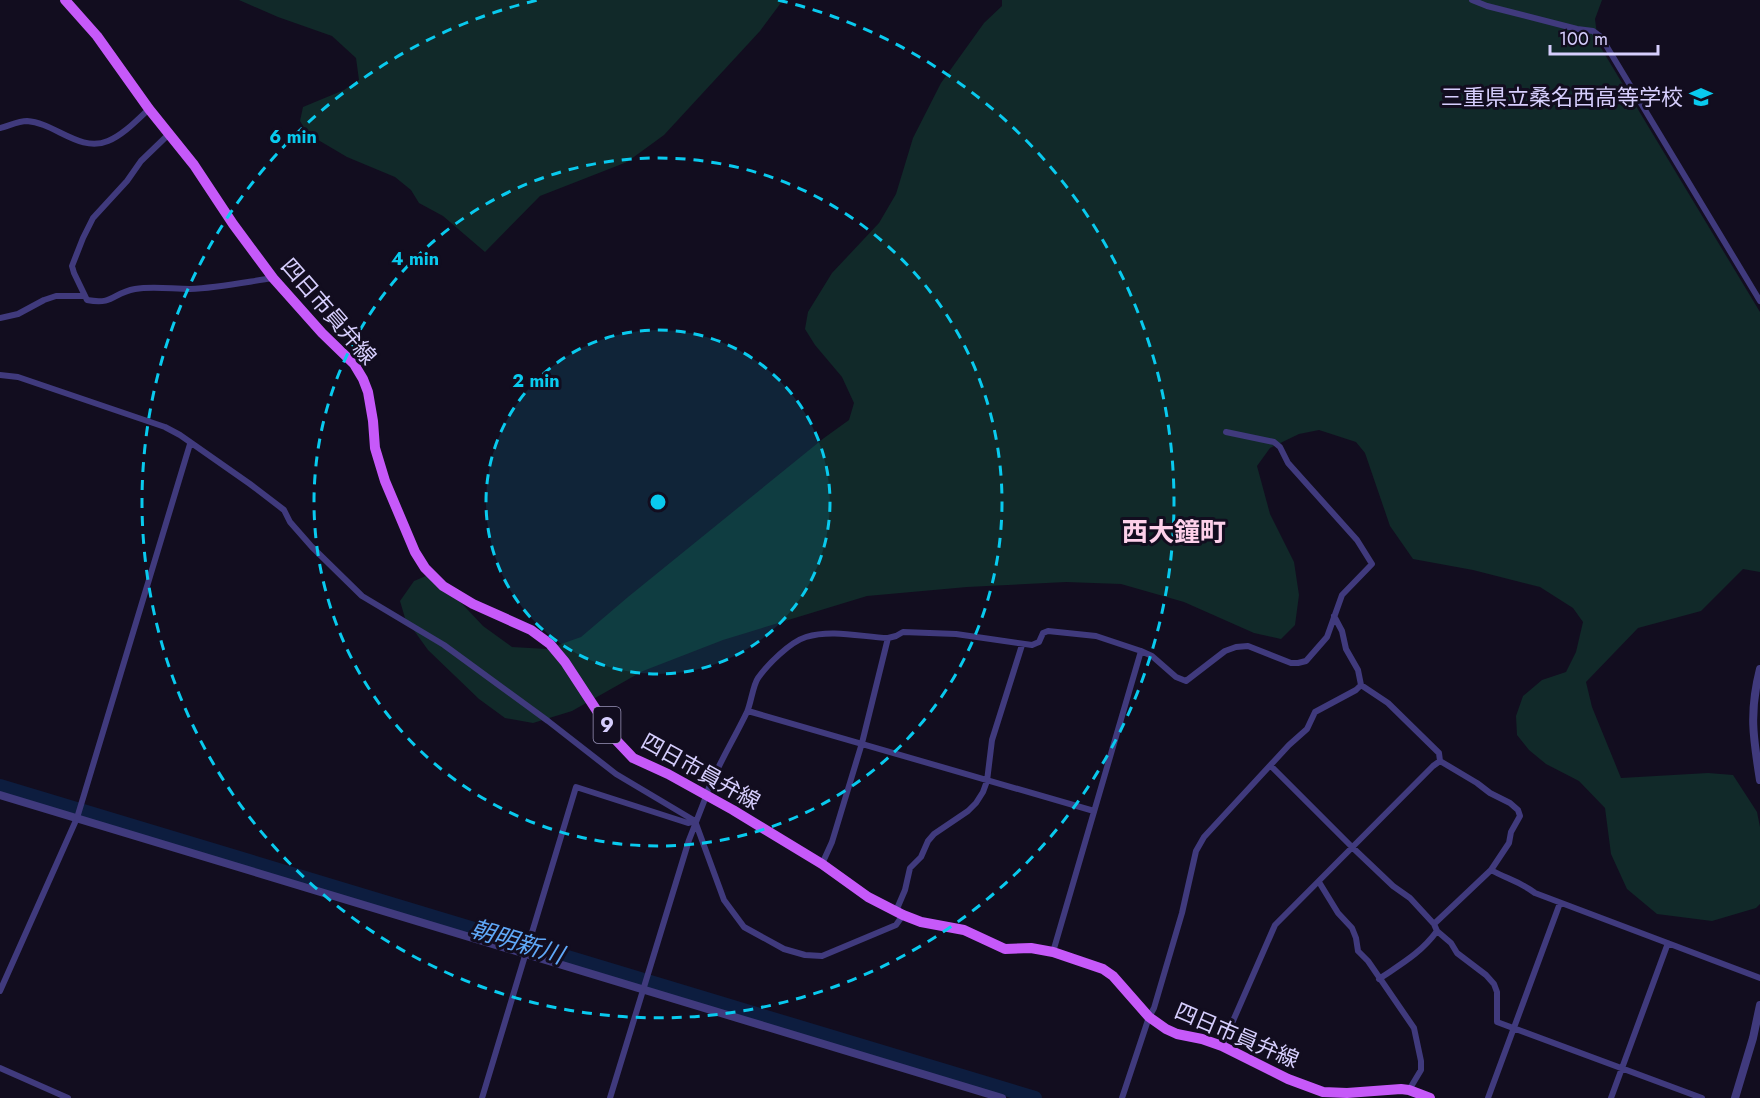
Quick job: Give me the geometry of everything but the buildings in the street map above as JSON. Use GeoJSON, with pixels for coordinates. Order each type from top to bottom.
{"type":"FeatureCollection","features":[{"type":"Feature","properties":{"kind":"main road","name":"四日市員弁線"},"geometry":{"type":"LineString","coordinates":[[65,0],[97,36],[149,109],[194,165],[233,224],[273,278],[307,317],[354,364],[368,392],[375,448],[385,481],[415,552],[425,568],[443,586],[473,604],[531,630],[550,644],[565,662],[616,740],[633,759],[668,774],[733,810],[822,864],[868,897],[899,913],[921,922],[964,930],[1005,949],[1031,948],[1053,952],[1103,969],[1113,976],[1149,1017],[1177,1034],[1222,1046],[1288,1079],[1323,1092],[1409,1090],[1430,1098]]}},
{"type":"Feature","properties":{"kind":"street"},"geometry":{"type":"LineString","coordinates":[[1472,0],[1487,6],[1593,31],[1601,37],[1760,301]]}},
{"type":"Feature","properties":{"kind":"street"},"geometry":{"type":"LineString","coordinates":[[0,128],[24,121],[35,122],[84,142],[100,144],[110,141],[149,109]]}},
{"type":"Feature","properties":{"kind":"street"},"geometry":{"type":"LineString","coordinates":[[170,133],[141,161],[127,181],[93,218],[83,238],[72,266],[87,300],[109,301],[121,292],[135,288],[207,288],[273,278]]}},
{"type":"Feature","properties":{"kind":"street"},"geometry":{"type":"LineString","coordinates":[[0,318],[18,314],[56,296],[85,296]]}},
{"type":"Feature","properties":{"kind":"street"},"geometry":{"type":"LineString","coordinates":[[0,375],[18,377],[165,427],[250,484],[284,510],[290,522],[312,547],[363,596],[444,645],[616,774],[695,821],[724,900],[744,927],[784,949],[805,955],[822,956],[896,925],[910,868],[921,856],[934,834],[968,812],[983,792],[987,781],[992,740],[1022,645]]}},
{"type":"Feature","properties":{"kind":"street"},"geometry":{"type":"LineString","coordinates":[[733,810],[709,789],[717,768],[748,711],[758,677],[782,652],[807,636],[823,633],[888,638],[903,632],[946,634],[1022,645],[1039,642],[1043,633],[1048,631],[1096,636],[1152,656],[1176,677],[1186,681],[1225,651],[1236,646],[1248,646],[1291,663],[1306,661],[1327,637],[1342,595],[1372,564],[1357,540],[1288,463],[1280,447],[1274,442],[1226,432]]}},
{"type":"Feature","properties":{"kind":"street"},"geometry":{"type":"LineString","coordinates":[[0,991],[79,812],[190,444]]}},
{"type":"Feature","properties":{"kind":"street"},"geometry":{"type":"LineString","coordinates":[[1333,619],[1342,631],[1346,649],[1359,670],[1361,685],[1388,703],[1439,753],[1440,760]]}},
{"type":"Feature","properties":{"kind":"street"},"geometry":{"type":"LineString","coordinates":[[822,864],[832,842],[862,743],[888,638]]}},
{"type":"Feature","properties":{"kind":"street"},"geometry":{"type":"LineString","coordinates":[[1053,952],[1141,651]]}},
{"type":"Feature","properties":{"kind":"street"},"geometry":{"type":"LineString","coordinates":[[1760,669],[1754,692],[1752,718],[1753,741],[1760,780]]}},
{"type":"Feature","properties":{"kind":"street"},"geometry":{"type":"LineString","coordinates":[[1122,1098],[1154,1008],[1182,913],[1196,851],[1204,837],[1289,745],[1307,729],[1315,711],[1356,690],[1361,685]]}},
{"type":"Feature","properties":{"kind":"street"},"geometry":{"type":"LineString","coordinates":[[748,711],[1094,811]]}},
{"type":"Feature","properties":{"kind":"street"},"geometry":{"type":"LineString","coordinates":[[1222,1046],[1275,925],[1440,760]]}},
{"type":"Feature","properties":{"kind":"street"},"geometry":{"type":"LineString","coordinates":[[1379,979],[1427,945],[1435,927],[1491,870],[1509,843],[1511,832],[1520,816],[1518,810],[1510,803],[1490,793],[1440,760]]}},
{"type":"Feature","properties":{"kind":"street"},"geometry":{"type":"LineString","coordinates":[[1271,766],[1393,886],[1402,890],[1410,898],[1451,943],[1457,953],[1494,984],[1497,992],[1497,1022],[1702,1098]]}},
{"type":"Feature","properties":{"kind":"street"},"geometry":{"type":"LineString","coordinates":[[482,1098],[576,787],[688,823],[695,821]]}},
{"type":"Feature","properties":{"kind":"street"},"geometry":{"type":"LineString","coordinates":[[0,795],[79,812],[528,948],[644,987],[1002,1098]]}},
{"type":"Feature","properties":{"kind":"street"},"geometry":{"type":"LineString","coordinates":[[610,1098],[695,821],[705,799]]}},
{"type":"Feature","properties":{"kind":"street"},"geometry":{"type":"LineString","coordinates":[[1491,870],[1503,877],[1521,882],[1535,893],[1760,978]]}},
{"type":"Feature","properties":{"kind":"street"},"geometry":{"type":"LineString","coordinates":[[1319,882],[1338,913],[1352,928],[1358,951],[1368,961],[1414,1028],[1421,1070],[1409,1090]]}},
{"type":"Feature","properties":{"kind":"street"},"geometry":{"type":"LineString","coordinates":[[1488,1098],[1560,903]]}},
{"type":"Feature","properties":{"kind":"street"},"geometry":{"type":"LineString","coordinates":[[1611,1098],[1668,943]]}},
{"type":"Feature","properties":{"kind":"street"},"geometry":{"type":"LineString","coordinates":[[1735,1098],[1753,1038],[1760,1005]]}},
{"type":"Feature","properties":{"kind":"street"},"geometry":{"type":"LineString","coordinates":[[0,1068],[68,1098]]}},
{"type":"Feature","properties":{"kind":"green space"},"geometry":{"type":"Polygon","coordinates":[[[239,0],[783,0],[760,31],[664,135],[627,162],[540,196],[485,252],[443,216],[419,203],[411,190],[395,177],[347,157],[308,134],[300,121],[303,107],[344,90],[359,80],[356,58],[332,36],[239,0]]]}},
{"type":"Feature","properties":{"kind":"green space"},"geometry":{"type":"Polygon","coordinates":[[[1002,0],[1602,0],[1595,19],[1598,43],[1760,312],[1760,572],[1743,569],[1701,611],[1638,628],[1586,682],[1592,707],[1621,778],[1708,773],[1733,775],[1757,812],[1760,827],[1760,904],[1756,908],[1712,921],[1657,914],[1627,889],[1611,854],[1605,808],[1579,781],[1546,764],[1529,750],[1517,735],[1516,716],[1523,696],[1542,680],[1566,672],[1576,652],[1583,622],[1573,608],[1540,587],[1473,570],[1413,559],[1390,526],[1365,453],[1356,442],[1319,430],[1299,434],[1270,448],[1257,466],[1270,514],[1294,562],[1299,595],[1295,625],[1281,639],[1254,633],[1184,602],[1121,584],[1066,582],[967,587],[867,596],[723,640],[643,671],[572,711],[533,723],[505,718],[479,699],[428,650],[405,618],[400,601],[414,581],[433,573],[483,626],[512,647],[547,649],[581,637],[849,420],[854,403],[842,377],[815,345],[805,329],[808,312],[832,273],[879,223],[896,194],[913,138],[941,83],[984,23],[1002,6],[1002,0]]]}},
{"type":"Feature","properties":{"kind":"waterway","name":"朝明新川"},"geometry":{"type":"LineString","coordinates":[[0,786],[1035,1098]]}},
{"type":"Feature","properties":{"kind":"place","name":"三重県立桑名西高等学校"},"geometry":{"type":"Point","coordinates":[1701,97]}},
{"type":"Feature","properties":{"kind":"district","name":"西大鐘町"},"geometry":{"type":"Point","coordinates":[1174,532]}}]}
